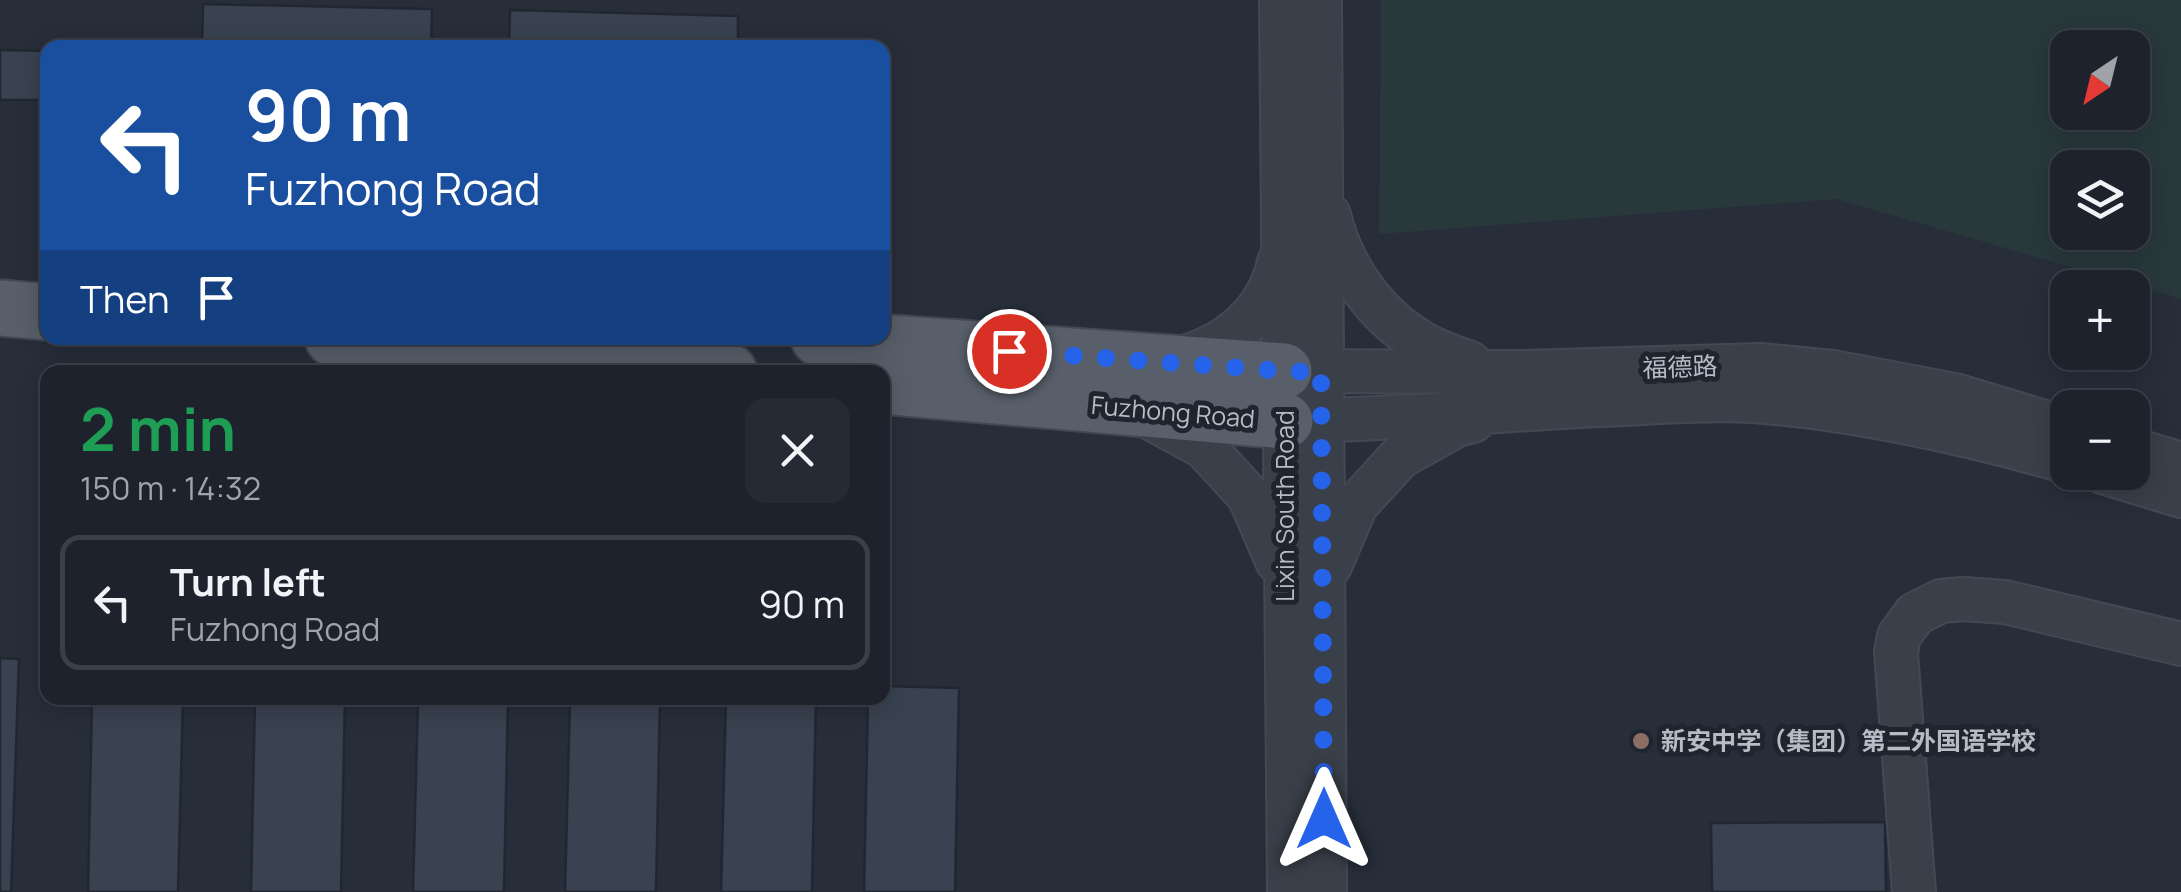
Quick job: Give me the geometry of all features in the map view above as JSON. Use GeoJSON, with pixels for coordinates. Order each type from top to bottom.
{"type":"FeatureCollection","features":[{"type":"Feature","properties":{"kind":"main road"},"geometry":{"type":"LineString","coordinates":[[0,272],[40,275]]}},
{"type":"Feature","properties":{"kind":"main road"},"geometry":{"type":"LineString","coordinates":[[0,308],[40,311]]}},
{"type":"Feature","properties":{"kind":"main road","name":"Fuzhong Road"},"geometry":{"type":"LineString","coordinates":[[890,343],[1160,362],[1303,396]]}},
{"type":"Feature","properties":{"kind":"main road"},"geometry":{"type":"LineString","coordinates":[[415,345],[647,365]]}},
{"type":"Feature","properties":{"kind":"main road","name":"Fuzhong Road"},"geometry":{"type":"LineString","coordinates":[[890,387],[1076,403],[1303,396]]}},
{"type":"Feature","properties":{"kind":"street","name":"Lixin South Road"},"geometry":{"type":"LineString","coordinates":[[1282,0],[1283,242],[1303,396]]}},
{"type":"Feature","properties":{"kind":"street","name":"Lixin South Road"},"geometry":{"type":"LineString","coordinates":[[1320,0],[1320,182],[1303,396],[1305,630],[1325,892]]}},
{"type":"Feature","properties":{"kind":"street"},"geometry":{"type":"LineString","coordinates":[[1320,182],[1335,240],[1358,281],[1386,315],[1420,343],[1499,372]]}},
{"type":"Feature","properties":{"kind":"street"},"geometry":{"type":"LineString","coordinates":[[1160,362],[1198,354],[1214,346],[1231,337],[1257,312],[1276,277],[1283,242]]}},
{"type":"Feature","properties":{"kind":"street","name":"福德路"},"geometry":{"type":"LineString","coordinates":[[1303,396],[1499,372],[1760,365],[1814,370],[1955,395],[2050,424]]}},
{"type":"Feature","properties":{"kind":"street","name":"福德路"},"geometry":{"type":"LineString","coordinates":[[1303,396],[1520,409],[1752,401],[1987,439],[2050,457]]}},
{"type":"Feature","properties":{"kind":"street"},"geometry":{"type":"LineString","coordinates":[[1076,403],[1146,416],[1204,447],[1249,496],[1305,630]]}},
{"type":"Feature","properties":{"kind":"street"},"geometry":{"type":"LineString","coordinates":[[1305,630],[1356,505],[1400,457],[1456,425],[1520,409]]}},
{"type":"Feature","properties":{"kind":"street"},"geometry":{"type":"LineString","coordinates":[[2150,455],[2181,464]]}},
{"type":"Feature","properties":{"kind":"street"},"geometry":{"type":"LineString","coordinates":[[2150,487],[2181,496]]}},
{"type":"Feature","properties":{"kind":"street"},"geometry":{"type":"LineString","coordinates":[[1914,892],[1896,652],[1898,636],[1916,614],[1941,601],[1963,598],[2005,602],[2181,644]]}},
{"type":"Feature","properties":{"kind":"street","name":"Lixin South Road"},"geometry":{"type":"LineString","coordinates":[[1288,892],[1305,630]]}},
{"type":"Feature","properties":{"kind":"shaded area"},"geometry":{"type":"Polygon","coordinates":[[[1381,0],[2181,0],[2181,299],[2150,290],[2150,270],[2081,270],[1836,199],[1379,234],[1381,0]]]}},
{"type":"Feature","properties":{"kind":"building"},"geometry":{"type":"Polygon","coordinates":[[[203,4],[432,9],[431,40],[202,40],[203,4]]]}},
{"type":"Feature","properties":{"kind":"building"},"geometry":{"type":"Polygon","coordinates":[[[510,10],[738,16],[738,40],[509,40],[510,10]]]}},
{"type":"Feature","properties":{"kind":"building"},"geometry":{"type":"Polygon","coordinates":[[[0,50],[40,51],[40,100],[0,100],[0,50]]]}},
{"type":"Feature","properties":{"kind":"building"},"geometry":{"type":"Polygon","coordinates":[[[0,658],[19,659],[11,892],[0,892],[0,658]]]}},
{"type":"Feature","properties":{"kind":"building"},"geometry":{"type":"Polygon","coordinates":[[[890,686],[959,688],[955,892],[864,892],[868,705],[890,705],[890,686]]]}},
{"type":"Feature","properties":{"kind":"building"},"geometry":{"type":"Polygon","coordinates":[[[92,705],[183,705],[178,892],[88,892],[92,705]]]}},
{"type":"Feature","properties":{"kind":"building"},"geometry":{"type":"Polygon","coordinates":[[[255,705],[345,705],[341,892],[251,892],[255,705]]]}},
{"type":"Feature","properties":{"kind":"building"},"geometry":{"type":"Polygon","coordinates":[[[418,705],[508,705],[504,892],[413,892],[418,705]]]}},
{"type":"Feature","properties":{"kind":"building"},"geometry":{"type":"Polygon","coordinates":[[[570,705],[660,705],[656,892],[565,892],[570,705]]]}},
{"type":"Feature","properties":{"kind":"building"},"geometry":{"type":"Polygon","coordinates":[[[726,705],[816,705],[812,892],[721,892],[726,705]]]}},
{"type":"Feature","properties":{"kind":"building"},"geometry":{"type":"Polygon","coordinates":[[[1885,822],[1886,892],[1712,892],[1711,823],[1885,822]]]}},
{"type":"Feature","properties":{"kind":"place","name":"新安中学（集团）第二外国语学校"},"geometry":{"type":"Point","coordinates":[1641,741]}},
{"type":"Feature","properties":{"kind":"route"},"geometry":{"type":"LineString","coordinates":[[1009,351],[1321,372],[1324,819]]}}]}
